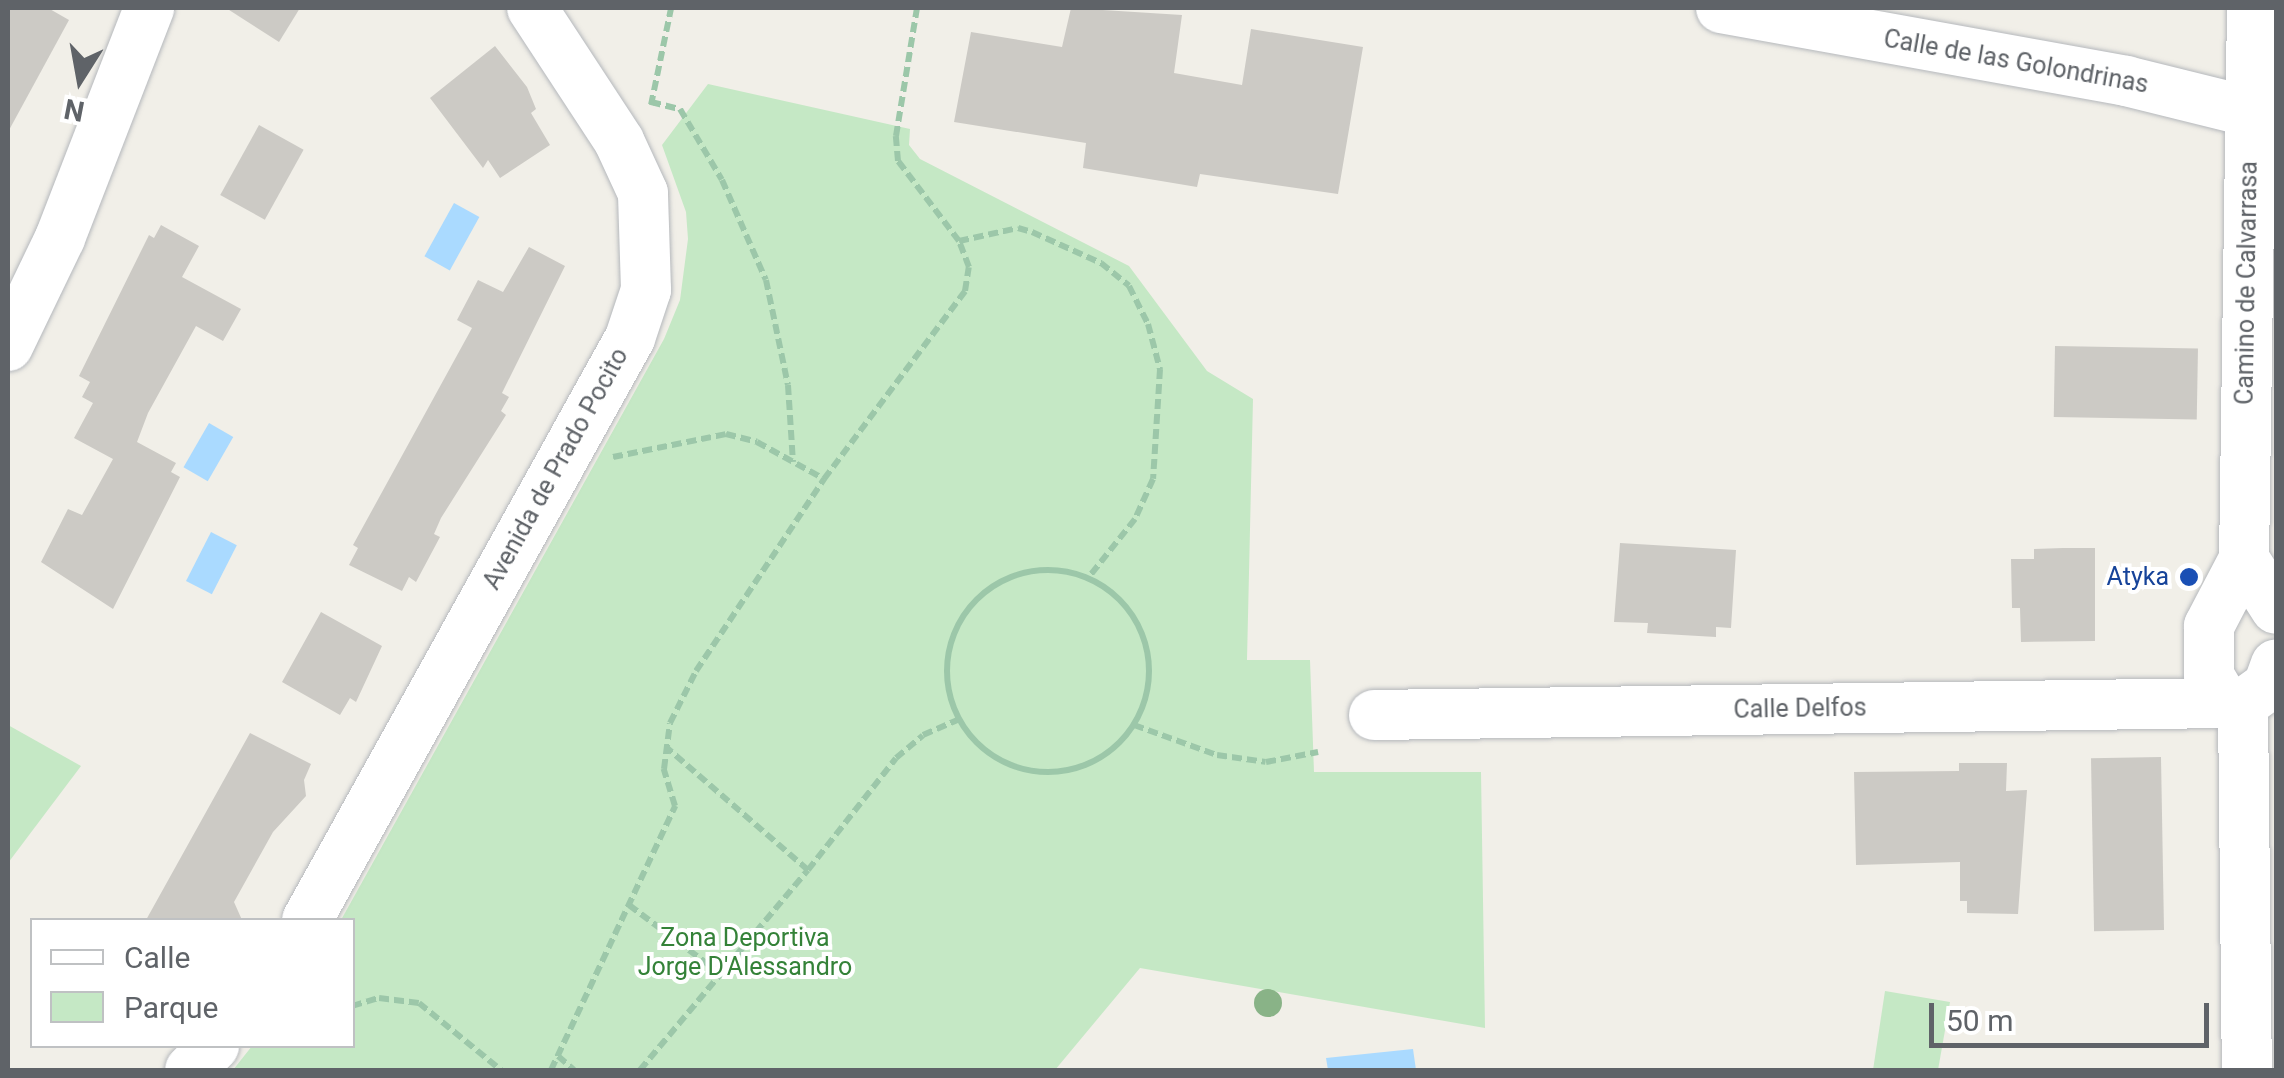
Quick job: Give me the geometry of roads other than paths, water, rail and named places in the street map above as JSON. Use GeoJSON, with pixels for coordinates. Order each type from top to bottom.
{"type":"FeatureCollection","features":[{"type":"Feature","properties":{"kind":"street"},"geometry":{"type":"LineString","coordinates":[[8,346],[60,238],[148,8]]}},
{"type":"Feature","properties":{"kind":"street","name":"Avenida de Prado Pocito"},"geometry":{"type":"LineString","coordinates":[[308,918],[630,338],[646,290],[643,194],[619,141],[532,8]]}},
{"type":"Feature","properties":{"kind":"street","name":"Calle de las Golondrinas"},"geometry":{"type":"LineString","coordinates":[[1721,8],[2144,85],[2251,112]]}},
{"type":"Feature","properties":{"kind":"street","name":"Camino de Calvarrasa"},"geometry":{"type":"LineString","coordinates":[[2252,8],[2251,112],[2262,181],[2257,582],[2209,626],[2208,676],[2258,687]]}},
{"type":"Feature","properties":{"kind":"street"},"geometry":{"type":"LineString","coordinates":[[2247,1070],[2261,918],[2258,687]]}},
{"type":"Feature","properties":{"kind":"street","name":"Calle Delfos"},"geometry":{"type":"LineString","coordinates":[[1374,715],[2258,687]]}},
{"type":"Feature","properties":{"kind":"street"},"geometry":{"type":"LineString","coordinates":[[190,1070],[212,1048]]}},
{"type":"Feature","properties":{"kind":"water"},"geometry":{"type":"Polygon","coordinates":[[[454,203],[479,217],[450,270],[424,256],[454,203]]]}},
{"type":"Feature","properties":{"kind":"water"},"geometry":{"type":"Polygon","coordinates":[[[209,423],[233,437],[208,481],[184,467],[209,423]]]}},
{"type":"Feature","properties":{"kind":"water"},"geometry":{"type":"Polygon","coordinates":[[[211,532],[237,545],[212,594],[186,581],[211,532]]]}},
{"type":"Feature","properties":{"kind":"water"},"geometry":{"type":"Polygon","coordinates":[[[1413,1049],[1416,1070],[1328,1070],[1326,1058],[1413,1049]]]}},
{"type":"Feature","properties":{"kind":"place","name":"Atyka"},"geometry":{"type":"Point","coordinates":[2189,577]}},
{"type":"Feature","properties":{"kind":"park label","name":"Zona Deportiva Jorge D'Alessandro"},"geometry":{"type":"Point","coordinates":[745,954]}}]}
